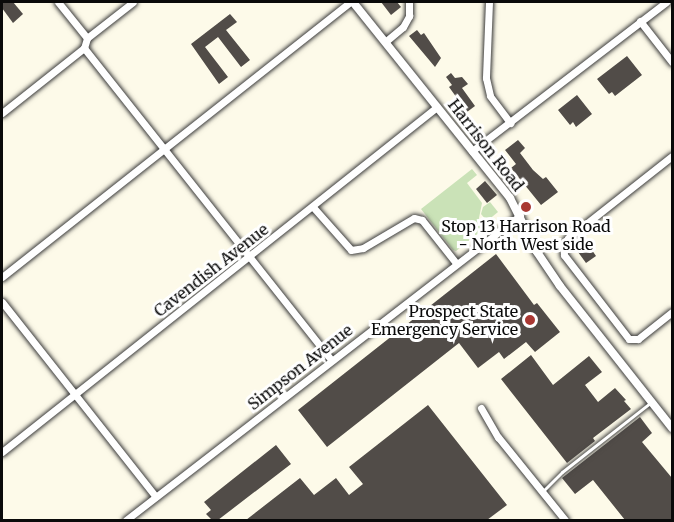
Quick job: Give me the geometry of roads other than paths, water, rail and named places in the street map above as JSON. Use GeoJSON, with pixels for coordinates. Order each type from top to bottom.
{"type":"FeatureCollection","features":[{"type":"Feature","properties":{"kind":"street"},"geometry":{"type":"LineString","coordinates":[[58,2],[87,38]]}},
{"type":"Feature","properties":{"kind":"street"},"geometry":{"type":"LineString","coordinates":[[2,113],[84,48],[87,38],[133,2]]}},
{"type":"Feature","properties":{"kind":"street"},"geometry":{"type":"LineString","coordinates":[[2,277],[352,2]]}},
{"type":"Feature","properties":{"kind":"street","name":"Harrison Road"},"geometry":{"type":"LineString","coordinates":[[352,2],[510,198],[537,252],[672,428]]}},
{"type":"Feature","properties":{"kind":"street"},"geometry":{"type":"LineString","coordinates":[[385,42],[403,27],[409,16],[409,2]]}},
{"type":"Feature","properties":{"kind":"street"},"geometry":{"type":"LineString","coordinates":[[489,2],[486,78],[490,96],[510,123]]}},
{"type":"Feature","properties":{"kind":"street"},"geometry":{"type":"LineString","coordinates":[[472,151],[660,3]]}},
{"type":"Feature","properties":{"kind":"street"},"geometry":{"type":"LineString","coordinates":[[640,21],[672,62]]}},
{"type":"Feature","properties":{"kind":"street"},"geometry":{"type":"LineString","coordinates":[[84,48],[331,360]]}},
{"type":"Feature","properties":{"kind":"street","name":"Cavendish Avenue"},"geometry":{"type":"LineString","coordinates":[[2,452],[437,107]]}},
{"type":"Feature","properties":{"kind":"street"},"geometry":{"type":"LineString","coordinates":[[672,156],[568,238],[563,246],[564,255],[629,339],[633,341],[644,335],[672,312]]}},
{"type":"Feature","properties":{"kind":"street"},"geometry":{"type":"LineString","coordinates":[[313,207],[351,250],[363,248],[414,218],[422,220],[456,263]]}},
{"type":"Feature","properties":{"kind":"street","name":"Simpson Avenue"},"geometry":{"type":"LineString","coordinates":[[126,520],[520,215]]}},
{"type":"Feature","properties":{"kind":"street"},"geometry":{"type":"LineString","coordinates":[[2,302],[156,497]]}},
{"type":"Feature","properties":{"kind":"street"},"geometry":{"type":"LineString","coordinates":[[481,408],[498,437],[565,520]]}},
{"type":"Feature","properties":{"kind":"lane"},"geometry":{"type":"LineString","coordinates":[[542,492],[562,472],[652,402]]}},
{"type":"Feature","properties":{"kind":"place","name":"Stop 13 Harrison Road - North West side"},"geometry":{"type":"Point","coordinates":[526,207]}},
{"type":"Feature","properties":{"kind":"place","name":"Prospect State Emergency Service"},"geometry":{"type":"Point","coordinates":[530,320]}}]}
